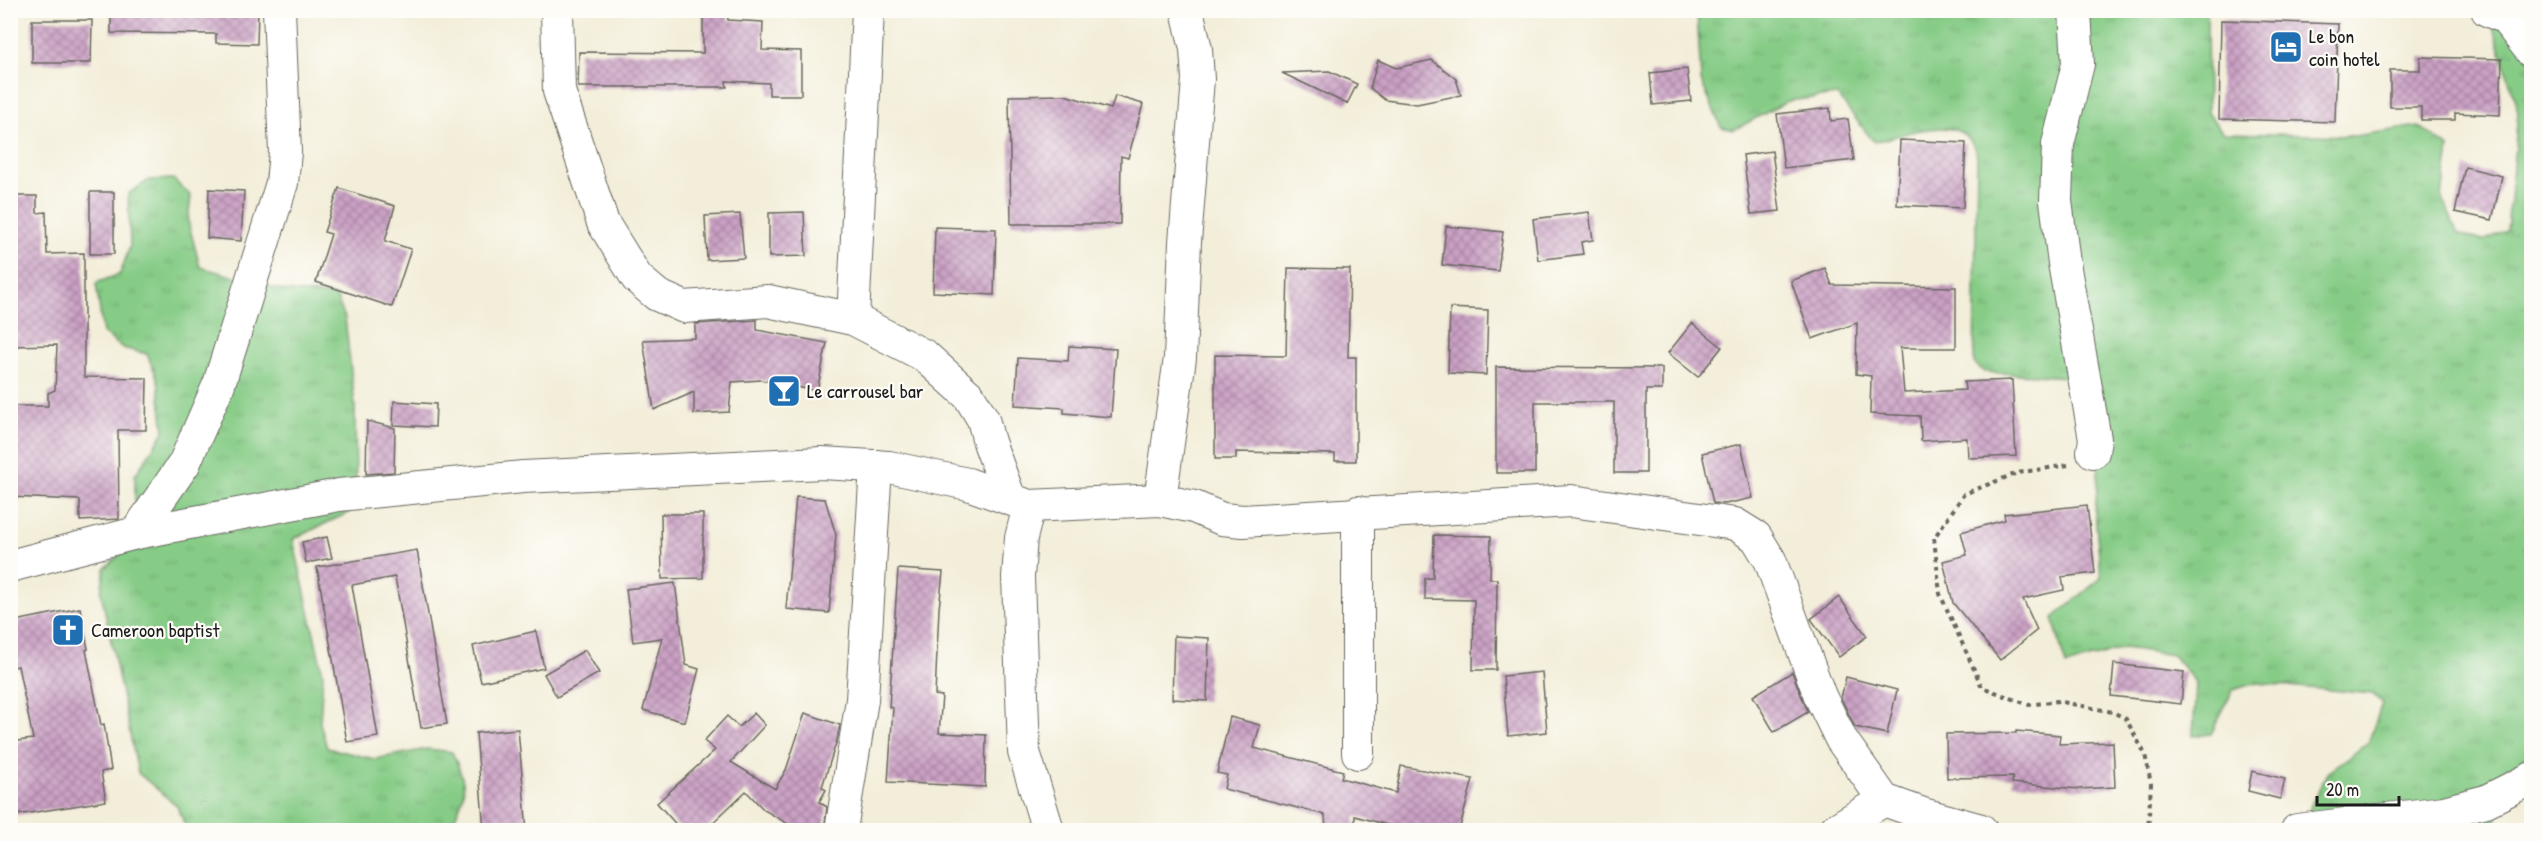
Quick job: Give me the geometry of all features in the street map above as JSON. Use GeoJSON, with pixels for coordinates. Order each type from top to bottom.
{"type":"FeatureCollection","features":[{"type":"Feature","properties":{"kind":"street"},"geometry":{"type":"LineString","coordinates":[[136,533],[184,464],[219,384],[282,183],[285,152],[279,10]]}},
{"type":"Feature","properties":{"kind":"street"},"geometry":{"type":"LineString","coordinates":[[557,10],[559,91],[603,223],[637,278],[657,295],[684,307],[768,301],[853,319],[925,356],[969,396],[983,419],[989,442],[1020,502],[1022,538],[1018,577],[1024,752],[1048,831]]}},
{"type":"Feature","properties":{"kind":"street"},"geometry":{"type":"LineString","coordinates":[[853,319],[868,10]]}},
{"type":"Feature","properties":{"kind":"street"},"geometry":{"type":"LineString","coordinates":[[1160,500],[1180,358],[1185,242],[1198,79],[1196,49],[1187,10]]}},
{"type":"Feature","properties":{"kind":"street"},"geometry":{"type":"LineString","coordinates":[[2075,10],[2078,64],[2058,144],[2056,201],[2064,263],[2095,439],[2092,452]]}},
{"type":"Feature","properties":{"kind":"street"},"geometry":{"type":"LineString","coordinates":[[2487,10],[2505,18],[2532,52]]}},
{"type":"Feature","properties":{"kind":"street"},"geometry":{"type":"LineString","coordinates":[[10,566],[136,533],[339,495],[523,477],[822,463],[889,467],[968,484],[1020,502],[1160,500],[1194,507],[1222,519],[1243,521],[1571,501],[1735,524],[1756,537],[1770,561],[1820,696],[1841,739],[1884,800],[1981,831]]}},
{"type":"Feature","properties":{"kind":"street"},"geometry":{"type":"LineString","coordinates":[[841,831],[862,700],[876,466]]}},
{"type":"Feature","properties":{"kind":"street"},"geometry":{"type":"LineString","coordinates":[[1358,513],[1358,753]]}},
{"type":"Feature","properties":{"kind":"street"},"geometry":{"type":"LineString","coordinates":[[2297,831],[2444,812],[2486,801],[2532,778]]}},
{"type":"Feature","properties":{"kind":"street"},"geometry":{"type":"LineString","coordinates":[[1835,831],[1884,800]]}},
{"type":"Feature","properties":{"kind":"path"},"geometry":{"type":"LineString","coordinates":[[2092,452],[2083,462],[2017,473],[1964,494],[1934,538],[1940,594],[1982,687],[2029,705],[2058,701],[2113,712],[2126,719],[2145,754],[2151,784],[2148,831]]}},
{"type":"Feature","properties":{"kind":"green space"},"geometry":{"type":"Polygon","coordinates":[[[1697,11],[2207,11],[2208,113],[2223,133],[2355,136],[2419,126],[2449,148],[2442,197],[2458,234],[2482,241],[2507,231],[2518,112],[2493,24],[2494,11],[2531,11],[2532,782],[2506,794],[2497,817],[2500,830],[2315,830],[2310,807],[2327,773],[2368,743],[2382,704],[2373,694],[2257,683],[2233,690],[2211,734],[2193,736],[2196,683],[2173,655],[2124,648],[2066,666],[2053,618],[2101,578],[2095,513],[2100,450],[2080,381],[2068,377],[1984,372],[1974,363],[1977,157],[1971,142],[1962,133],[1934,128],[1874,142],[1837,95],[1788,101],[1734,130],[1721,127],[1701,81],[1697,11]]]}},
{"type":"Feature","properties":{"kind":"green space"},"geometry":{"type":"Polygon","coordinates":[[[173,179],[191,196],[188,221],[200,267],[285,291],[336,296],[345,318],[355,406],[356,491],[348,513],[293,539],[323,674],[320,723],[327,748],[375,759],[427,749],[452,752],[461,772],[464,788],[461,804],[452,823],[388,830],[187,830],[177,806],[138,773],[101,592],[105,568],[124,551],[135,527],[135,475],[164,432],[158,380],[147,354],[123,348],[103,333],[96,283],[120,274],[130,246],[128,194],[149,180],[173,179]]]}},
{"type":"Feature","properties":{"kind":"building"},"geometry":{"type":"Polygon","coordinates":[[[111,10],[258,10],[257,44],[216,43],[216,34],[111,33],[111,10]]]}},
{"type":"Feature","properties":{"kind":"building"},"geometry":{"type":"Polygon","coordinates":[[[703,10],[727,10],[728,20],[763,22],[762,50],[801,51],[801,95],[769,95],[769,83],[726,81],[727,87],[578,87],[579,52],[703,53],[703,10]]]}},
{"type":"Feature","properties":{"kind":"building"},"geometry":{"type":"Polygon","coordinates":[[[32,20],[92,20],[91,63],[32,63],[32,20]]]}},
{"type":"Feature","properties":{"kind":"building"},"geometry":{"type":"Polygon","coordinates":[[[2221,20],[2338,24],[2335,122],[2219,119],[2221,20]]]}},
{"type":"Feature","properties":{"kind":"building"},"geometry":{"type":"Polygon","coordinates":[[[2420,57],[2502,59],[2500,115],[2455,113],[2455,120],[2421,120],[2421,107],[2390,107],[2390,70],[2420,70],[2420,57]]]}},
{"type":"Feature","properties":{"kind":"building"},"geometry":{"type":"Polygon","coordinates":[[[1378,60],[1396,68],[1432,60],[1456,79],[1461,95],[1417,104],[1385,100],[1370,88],[1378,60]]]}},
{"type":"Feature","properties":{"kind":"building"},"geometry":{"type":"Polygon","coordinates":[[[1687,69],[1691,101],[1653,105],[1650,73],[1687,69]]]}},
{"type":"Feature","properties":{"kind":"building"},"geometry":{"type":"Polygon","coordinates":[[[1329,71],[1357,84],[1347,104],[1282,73],[1329,71]]]}},
{"type":"Feature","properties":{"kind":"building"},"geometry":{"type":"Polygon","coordinates":[[[1065,95],[1111,109],[1115,96],[1143,104],[1128,158],[1121,156],[1120,224],[1011,224],[1009,96],[1065,95]]]}},
{"type":"Feature","properties":{"kind":"building"},"geometry":{"type":"Polygon","coordinates":[[[1830,108],[1831,121],[1848,119],[1854,160],[1784,168],[1777,114],[1830,108]]]}},
{"type":"Feature","properties":{"kind":"building"},"geometry":{"type":"Polygon","coordinates":[[[1900,140],[1966,143],[1963,208],[1897,205],[1900,140]]]}},
{"type":"Feature","properties":{"kind":"building"},"geometry":{"type":"Polygon","coordinates":[[[1772,151],[1780,211],[1751,214],[1743,155],[1772,151]]]}},
{"type":"Feature","properties":{"kind":"building"},"geometry":{"type":"Polygon","coordinates":[[[2465,167],[2502,176],[2492,220],[2455,212],[2465,167]]]}},
{"type":"Feature","properties":{"kind":"building"},"geometry":{"type":"Polygon","coordinates":[[[339,188],[395,206],[385,241],[411,249],[392,307],[316,282],[331,234],[324,232],[339,188]]]}},
{"type":"Feature","properties":{"kind":"building"},"geometry":{"type":"Polygon","coordinates":[[[209,189],[244,191],[241,241],[207,238],[209,189]]]}},
{"type":"Feature","properties":{"kind":"building"},"geometry":{"type":"Polygon","coordinates":[[[90,192],[114,192],[114,254],[90,254],[90,192]]]}},
{"type":"Feature","properties":{"kind":"building"},"geometry":{"type":"Polygon","coordinates":[[[10,196],[37,196],[37,213],[46,212],[47,254],[84,253],[84,377],[147,378],[146,430],[118,430],[119,519],[80,521],[80,500],[10,497],[10,406],[48,406],[48,393],[55,390],[57,345],[10,346],[10,196]]]}},
{"type":"Feature","properties":{"kind":"building"},"geometry":{"type":"Polygon","coordinates":[[[804,212],[806,256],[769,257],[769,213],[804,212]]]}},
{"type":"Feature","properties":{"kind":"building"},"geometry":{"type":"Polygon","coordinates":[[[1589,212],[1593,240],[1581,242],[1583,254],[1538,260],[1533,219],[1589,212]]]}},
{"type":"Feature","properties":{"kind":"building"},"geometry":{"type":"Polygon","coordinates":[[[740,214],[744,258],[707,260],[705,216],[740,214]]]}},
{"type":"Feature","properties":{"kind":"building"},"geometry":{"type":"Polygon","coordinates":[[[1446,226],[1503,232],[1498,271],[1442,265],[1446,226]]]}},
{"type":"Feature","properties":{"kind":"building"},"geometry":{"type":"Polygon","coordinates":[[[935,227],[996,229],[994,295],[933,292],[935,227]]]}},
{"type":"Feature","properties":{"kind":"building"},"geometry":{"type":"Polygon","coordinates":[[[1288,268],[1350,269],[1348,357],[1356,357],[1356,461],[1335,461],[1335,454],[1236,452],[1236,459],[1215,459],[1215,355],[1286,356],[1288,268]]]}},
{"type":"Feature","properties":{"kind":"building"},"geometry":{"type":"Polygon","coordinates":[[[1825,268],[1832,285],[1956,287],[1956,348],[1900,348],[1904,393],[1965,390],[1964,382],[2012,380],[2016,456],[1968,458],[1967,438],[1921,441],[1920,416],[1870,414],[1871,376],[1856,374],[1857,323],[1812,339],[1791,281],[1825,268]]]}},
{"type":"Feature","properties":{"kind":"building"},"geometry":{"type":"Polygon","coordinates":[[[1450,308],[1488,310],[1486,375],[1448,373],[1450,308]]]}},
{"type":"Feature","properties":{"kind":"building"},"geometry":{"type":"Polygon","coordinates":[[[757,320],[757,330],[827,343],[817,391],[761,380],[732,382],[729,412],[694,414],[694,392],[654,410],[643,340],[695,338],[695,324],[757,320]]]}},
{"type":"Feature","properties":{"kind":"building"},"geometry":{"type":"Polygon","coordinates":[[[1692,323],[1722,347],[1698,377],[1668,353],[1692,323]]]}},
{"type":"Feature","properties":{"kind":"building"},"geometry":{"type":"Polygon","coordinates":[[[1069,346],[1116,349],[1111,417],[1064,413],[1064,408],[1015,405],[1018,358],[1068,361],[1069,346]]]}},
{"type":"Feature","properties":{"kind":"building"},"geometry":{"type":"Polygon","coordinates":[[[1496,367],[1662,368],[1662,390],[1646,390],[1646,473],[1614,473],[1614,402],[1535,402],[1535,473],[1496,473],[1496,367]]]}},
{"type":"Feature","properties":{"kind":"building"},"geometry":{"type":"Polygon","coordinates":[[[394,401],[436,404],[435,427],[393,425],[394,401]]]}},
{"type":"Feature","properties":{"kind":"building"},"geometry":{"type":"Polygon","coordinates":[[[367,421],[395,428],[394,472],[366,474],[367,421]]]}},
{"type":"Feature","properties":{"kind":"building"},"geometry":{"type":"Polygon","coordinates":[[[1741,444],[1753,498],[1725,504],[1713,503],[1702,453],[1741,444]]]}},
{"type":"Feature","properties":{"kind":"building"},"geometry":{"type":"Polygon","coordinates":[[[796,497],[825,499],[836,535],[829,613],[786,609],[796,497]]]}},
{"type":"Feature","properties":{"kind":"building"},"geometry":{"type":"Polygon","coordinates":[[[2087,505],[2095,573],[2062,577],[2064,590],[2023,599],[2037,630],[2000,660],[1953,603],[1943,561],[1967,555],[1961,532],[2005,520],[2004,514],[2087,505]]]}},
{"type":"Feature","properties":{"kind":"building"},"geometry":{"type":"Polygon","coordinates":[[[661,514],[703,514],[703,578],[662,579],[661,514]]]}},
{"type":"Feature","properties":{"kind":"building"},"geometry":{"type":"Polygon","coordinates":[[[1434,535],[1491,536],[1490,579],[1497,579],[1496,670],[1473,670],[1474,600],[1425,599],[1425,578],[1433,578],[1434,535]]]}},
{"type":"Feature","properties":{"kind":"building"},"geometry":{"type":"Polygon","coordinates":[[[327,537],[332,558],[306,563],[302,542],[327,537]]]}},
{"type":"Feature","properties":{"kind":"building"},"geometry":{"type":"Polygon","coordinates":[[[417,550],[447,724],[421,728],[395,577],[352,585],[378,737],[347,742],[317,567],[417,550]]]}},
{"type":"Feature","properties":{"kind":"building"},"geometry":{"type":"Polygon","coordinates":[[[898,569],[943,572],[935,695],[942,696],[939,733],[986,735],[985,787],[888,782],[893,708],[889,707],[898,569]]]}},
{"type":"Feature","properties":{"kind":"building"},"geometry":{"type":"Polygon","coordinates":[[[675,583],[686,665],[699,669],[685,722],[643,710],[662,638],[633,642],[626,589],[675,583]]]}},
{"type":"Feature","properties":{"kind":"building"},"geometry":{"type":"Polygon","coordinates":[[[1839,597],[1867,636],[1839,657],[1811,619],[1839,597]]]}},
{"type":"Feature","properties":{"kind":"building"},"geometry":{"type":"Polygon","coordinates":[[[80,608],[88,649],[86,650],[101,725],[104,724],[111,770],[101,772],[106,801],[10,816],[10,742],[33,739],[18,666],[10,668],[10,622],[80,608]]]}},
{"type":"Feature","properties":{"kind":"building"},"geometry":{"type":"Polygon","coordinates":[[[536,631],[544,668],[481,682],[473,646],[536,631]]]}},
{"type":"Feature","properties":{"kind":"building"},"geometry":{"type":"Polygon","coordinates":[[[1174,636],[1209,638],[1207,701],[1172,699],[1174,636]]]}},
{"type":"Feature","properties":{"kind":"building"},"geometry":{"type":"Polygon","coordinates":[[[585,650],[599,673],[557,697],[544,674],[585,650]]]}},
{"type":"Feature","properties":{"kind":"building"},"geometry":{"type":"Polygon","coordinates":[[[2114,664],[2184,672],[2181,704],[2111,696],[2114,664]]]}},
{"type":"Feature","properties":{"kind":"building"},"geometry":{"type":"Polygon","coordinates":[[[1542,672],[1547,732],[1508,736],[1503,676],[1542,672]]]}},
{"type":"Feature","properties":{"kind":"building"},"geometry":{"type":"Polygon","coordinates":[[[1792,672],[1808,712],[1774,732],[1753,696],[1792,672]]]}},
{"type":"Feature","properties":{"kind":"building"},"geometry":{"type":"Polygon","coordinates":[[[1846,677],[1897,690],[1887,734],[1855,727],[1841,698],[1846,677]]]}},
{"type":"Feature","properties":{"kind":"building"},"geometry":{"type":"Polygon","coordinates":[[[754,713],[765,725],[731,762],[775,789],[786,770],[805,713],[840,725],[822,787],[826,790],[819,802],[827,807],[824,831],[800,831],[764,810],[746,791],[704,831],[682,831],[657,803],[715,750],[704,741],[727,716],[739,727],[754,713]]]}},
{"type":"Feature","properties":{"kind":"building"},"geometry":{"type":"Polygon","coordinates":[[[1230,717],[1260,725],[1254,748],[1343,771],[1341,778],[1396,793],[1401,766],[1473,779],[1459,831],[1409,831],[1355,816],[1355,831],[1326,831],[1325,815],[1224,789],[1227,775],[1217,773],[1230,717]]]}},
{"type":"Feature","properties":{"kind":"building"},"geometry":{"type":"Polygon","coordinates":[[[518,729],[527,831],[484,831],[476,733],[518,729]]]}},
{"type":"Feature","properties":{"kind":"building"},"geometry":{"type":"Polygon","coordinates":[[[2016,731],[2060,735],[2059,744],[2113,742],[2115,787],[2079,789],[2012,783],[2013,777],[1947,778],[1946,734],[2016,733],[2016,731]]]}},
{"type":"Feature","properties":{"kind":"building"},"geometry":{"type":"Polygon","coordinates":[[[2252,771],[2285,779],[2280,799],[2248,791],[2252,771]]]}},
{"type":"Feature","properties":{"kind":"place","name":"Le bon coin hotel"},"geometry":{"type":"Point","coordinates":[2286,47]}},
{"type":"Feature","properties":{"kind":"place","name":"Le carrousel bar"},"geometry":{"type":"Point","coordinates":[784,391]}},
{"type":"Feature","properties":{"kind":"place","name":"Cameroon baptist"},"geometry":{"type":"Point","coordinates":[68,630]}}]}
